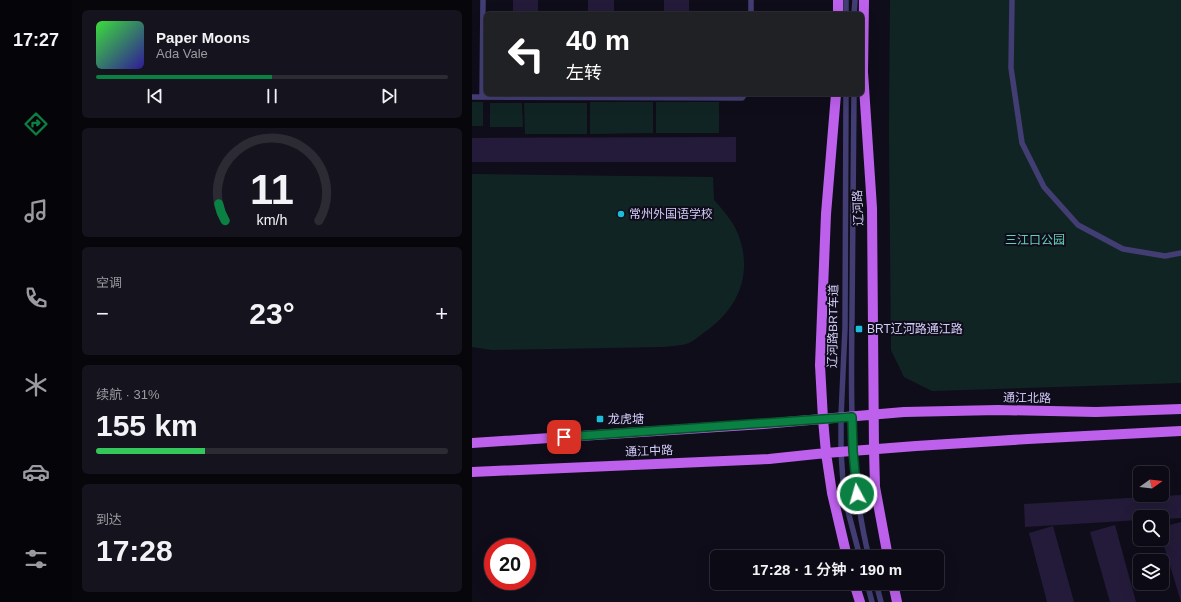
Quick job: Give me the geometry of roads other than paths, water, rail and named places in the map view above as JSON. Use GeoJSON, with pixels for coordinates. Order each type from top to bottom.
{"type":"FeatureCollection","features":[{"type":"Feature","properties":{"kind":"main road"},"geometry":{"type":"LineString","coordinates":[[838,0],[838,12]]}},
{"type":"Feature","properties":{"kind":"main road","name":"辽河路"},"geometry":{"type":"LineString","coordinates":[[864,0],[864,12]]}},
{"type":"Feature","properties":{"kind":"main road","name":"辽河路"},"geometry":{"type":"LineString","coordinates":[[864,87],[872,208],[874,449]]}},
{"type":"Feature","properties":{"kind":"main road"},"geometry":{"type":"LineString","coordinates":[[836,96],[826,214],[820,365],[826,453],[832,493],[845,550]]}},
{"type":"Feature","properties":{"kind":"main road","name":"通江北路"},"geometry":{"type":"LineString","coordinates":[[852,417],[904,412],[998,410],[1096,412],[1181,409]]}},
{"type":"Feature","properties":{"kind":"main road","name":"通江中路"},"geometry":{"type":"LineString","coordinates":[[472,443],[852,417]]}},
{"type":"Feature","properties":{"kind":"main road"},"geometry":{"type":"LineString","coordinates":[[887,550],[876,487],[874,449],[1181,431]]}},
{"type":"Feature","properties":{"kind":"main road","name":"通江中路"},"geometry":{"type":"LineString","coordinates":[[472,472],[768,459],[874,449]]}},
{"type":"Feature","properties":{"kind":"main road"},"geometry":{"type":"LineString","coordinates":[[856,590],[860,602]]}},
{"type":"Feature","properties":{"kind":"main road"},"geometry":{"type":"LineString","coordinates":[[894,590],[897,602]]}},
{"type":"Feature","properties":{"kind":"lane"},"geometry":{"type":"LineString","coordinates":[[482,97],[483,0]]}},
{"type":"Feature","properties":{"kind":"lane"},"geometry":{"type":"LineString","coordinates":[[751,0],[751,12]]}},
{"type":"Feature","properties":{"kind":"lane"},"geometry":{"type":"LineString","coordinates":[[846,0],[846,12]]}},
{"type":"Feature","properties":{"kind":"lane"},"geometry":{"type":"LineString","coordinates":[[854,12],[855,0]]}},
{"type":"Feature","properties":{"kind":"lane"},"geometry":{"type":"LineString","coordinates":[[1012,0],[1011,68],[1022,143],[1044,187],[1078,225],[1123,249],[1165,256],[1181,253]]}},
{"type":"Feature","properties":{"kind":"lane"},"geometry":{"type":"LineString","coordinates":[[472,97],[742,98],[744,96]]}},
{"type":"Feature","properties":{"kind":"lane","name":"辽河路BRT车道"},"geometry":{"type":"LineString","coordinates":[[846,96],[845,328],[840,417],[844,496],[858,550]]}},
{"type":"Feature","properties":{"kind":"lane","name":"辽河路BRT车道"},"geometry":{"type":"LineString","coordinates":[[854,96],[853,451],[860,516],[868,550]]}},
{"type":"Feature","properties":{"kind":"lane"},"geometry":{"type":"LineString","coordinates":[[869,590],[872,602]]}},
{"type":"Feature","properties":{"kind":"lane"},"geometry":{"type":"LineString","coordinates":[[878,590],[881,602]]}},
{"type":"Feature","properties":{"kind":"place","name":"常州外国语学校"},"geometry":{"type":"Point","coordinates":[621,214]}},
{"type":"Feature","properties":{"kind":"place","name":"BRT辽河路通江路"},"geometry":{"type":"Point","coordinates":[859,329]}},
{"type":"Feature","properties":{"kind":"place","name":"龙虎塘"},"geometry":{"type":"Point","coordinates":[600,419]}},
{"type":"Feature","properties":{"kind":"park label","name":"三江口公园"},"geometry":{"type":"Point","coordinates":[1035,240]}}]}
